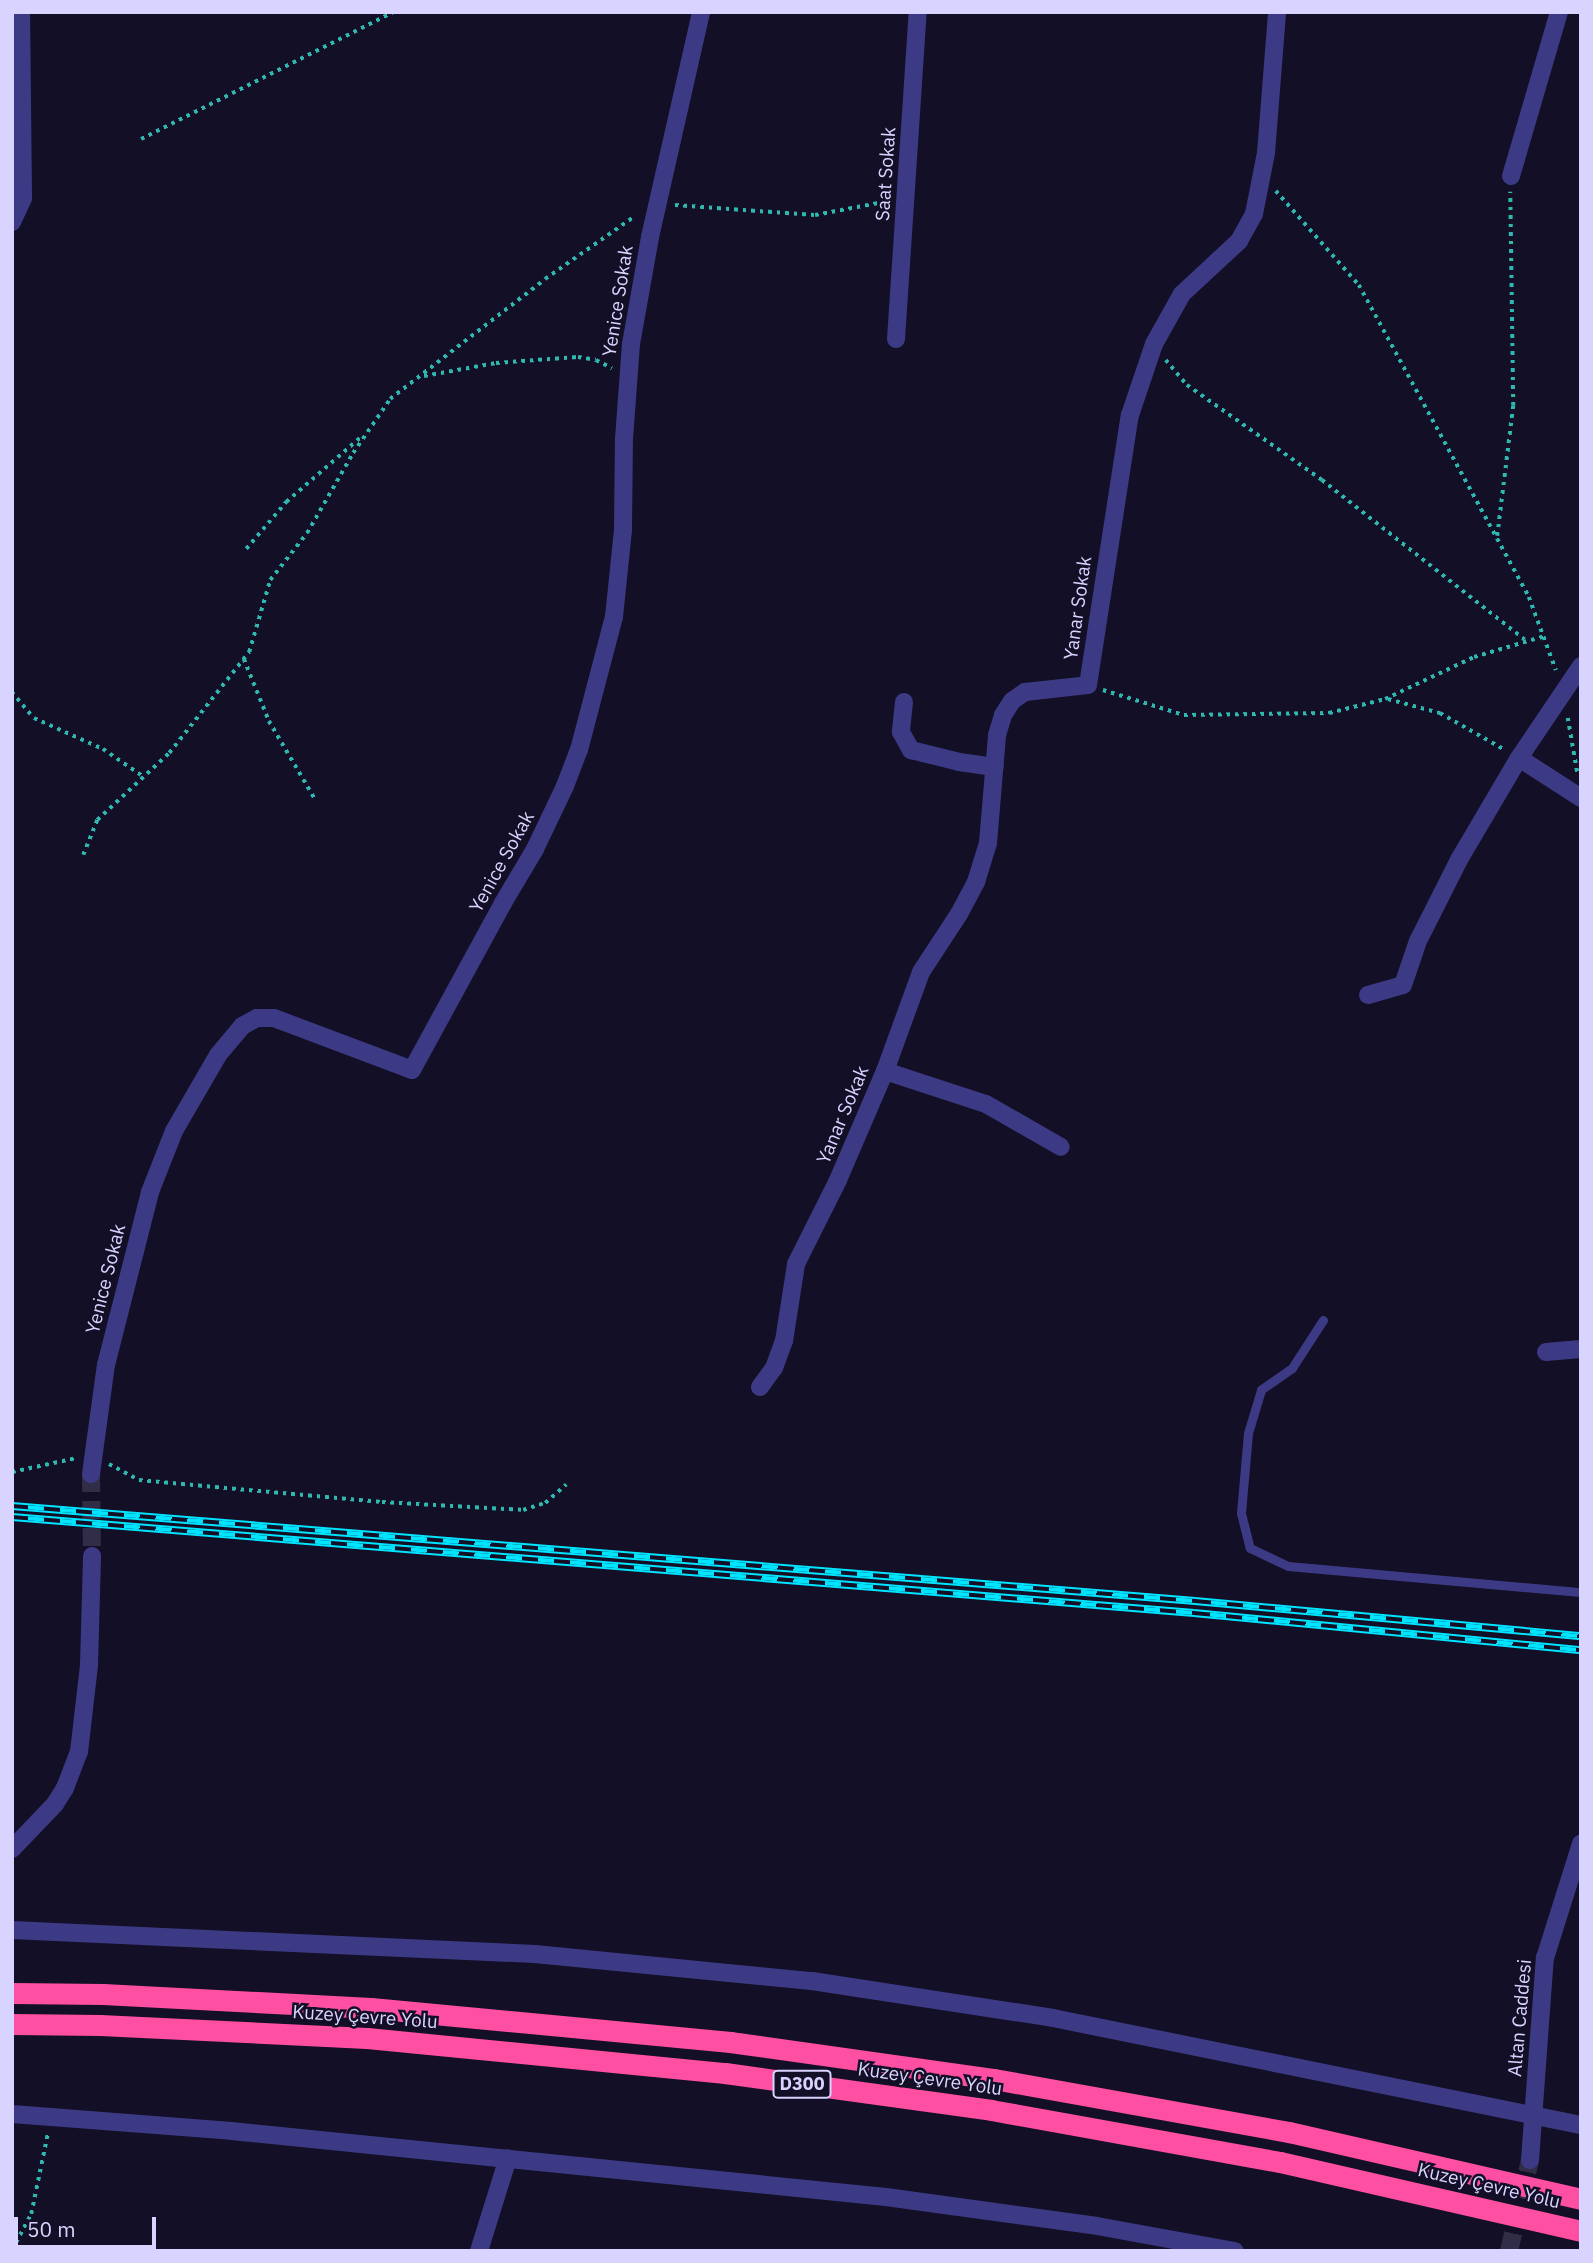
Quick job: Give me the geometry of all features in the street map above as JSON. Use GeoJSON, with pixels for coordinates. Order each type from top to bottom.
{"type":"FeatureCollection","features":[{"type":"Feature","properties":{"kind":"highway","name":"Kuzey Çevre Yolu"},"geometry":{"type":"LineString","coordinates":[[12,1993],[103,1994],[371,2008],[743,2044],[994,2079],[1289,2132],[1581,2199]]}},
{"type":"Feature","properties":{"kind":"highway","name":"Kuzey Çevre Yolu"},"geometry":{"type":"LineString","coordinates":[[12,2024],[367,2038],[738,2075],[991,2110],[1280,2162],[1581,2231]]}},
{"type":"Feature","properties":{"kind":"street"},"geometry":{"type":"LineString","coordinates":[[12,222],[23,198],[21,12]]}},
{"type":"Feature","properties":{"kind":"street","name":"Yenice Sokak"},"geometry":{"type":"LineString","coordinates":[[91,1474],[97,1415],[117,1316],[150,1192],[174,1131],[218,1055],[242,1026],[257,1018],[274,1018],[412,1070],[550,822],[579,750],[614,617],[623,530],[627,383],[635,317],[657,204],[701,12]]}},
{"type":"Feature","properties":{"kind":"street","name":"Saat Sokak"},"geometry":{"type":"LineString","coordinates":[[896,339],[918,12]]}},
{"type":"Feature","properties":{"kind":"street","name":"Yanar Sokak"},"geometry":{"type":"LineString","coordinates":[[760,1387],[774,1368],[785,1341],[796,1264],[838,1180],[885,1071],[921,972],[964,906],[976,882],[988,842],[999,725],[1017,697],[1034,691],[1088,685],[1130,415],[1154,344],[1182,294],[1228,253],[1248,228],[1262,177],[1277,12]]}},
{"type":"Feature","properties":{"kind":"street"},"geometry":{"type":"LineString","coordinates":[[1511,176],[1559,12]]}},
{"type":"Feature","properties":{"kind":"street"},"geometry":{"type":"LineString","coordinates":[[1368,995],[1403,985],[1418,941],[1438,899],[1519,758],[1581,666]]}},
{"type":"Feature","properties":{"kind":"street"},"geometry":{"type":"LineString","coordinates":[[904,702],[901,732],[911,750],[959,762],[995,767]]}},
{"type":"Feature","properties":{"kind":"street"},"geometry":{"type":"LineString","coordinates":[[1519,758],[1581,797]]}},
{"type":"Feature","properties":{"kind":"street"},"geometry":{"type":"LineString","coordinates":[[885,1071],[986,1104],[1061,1147]]}},
{"type":"Feature","properties":{"kind":"street"},"geometry":{"type":"LineString","coordinates":[[1546,1352],[1581,1349]]}},
{"type":"Feature","properties":{"kind":"street"},"geometry":{"type":"LineString","coordinates":[[12,1849],[55,1804],[65,1788],[79,1752],[89,1665],[92,1556]]}},
{"type":"Feature","properties":{"kind":"street","name":"Altan Caddesi"},"geometry":{"type":"LineString","coordinates":[[1530,2160],[1545,1958],[1581,1844]]}},
{"type":"Feature","properties":{"kind":"street"},"geometry":{"type":"LineString","coordinates":[[12,1930],[522,1953],[812,1981],[1053,2018],[1581,2125]]}},
{"type":"Feature","properties":{"kind":"street"},"geometry":{"type":"LineString","coordinates":[[12,2114],[508,2158],[991,2210],[1235,2251]]}},
{"type":"Feature","properties":{"kind":"street"},"geometry":{"type":"LineString","coordinates":[[479,2251],[508,2158]]}},
{"type":"Feature","properties":{"kind":"lane"},"geometry":{"type":"LineString","coordinates":[[1323,1320],[1292,1368],[1261,1390],[1248,1433],[1241,1513],[1250,1548],[1288,1566],[1581,1592]]}},
{"type":"Feature","properties":{"kind":"path"},"geometry":{"type":"LineString","coordinates":[[141,139],[394,12]]}},
{"type":"Feature","properties":{"kind":"path"},"geometry":{"type":"LineString","coordinates":[[1497,538],[1513,406],[1511,176]]}},
{"type":"Feature","properties":{"kind":"path"},"geometry":{"type":"LineString","coordinates":[[1262,177],[1312,228],[1359,285],[1529,597],[1545,636],[1563,696],[1581,797]]}},
{"type":"Feature","properties":{"kind":"path"},"geometry":{"type":"LineString","coordinates":[[83,855],[97,820],[144,777],[190,729],[249,652],[270,580],[307,533],[367,433],[402,387],[422,376],[545,279],[657,204],[815,215],[905,198]]}},
{"type":"Feature","properties":{"kind":"path"},"geometry":{"type":"LineString","coordinates":[[1154,344],[1187,385],[1322,480],[1525,640]]}},
{"type":"Feature","properties":{"kind":"path"},"geometry":{"type":"LineString","coordinates":[[422,376],[496,363],[578,357],[605,363],[627,383]]}},
{"type":"Feature","properties":{"kind":"path"},"geometry":{"type":"LineString","coordinates":[[246,549],[286,502],[367,433]]}},
{"type":"Feature","properties":{"kind":"path"},"geometry":{"type":"LineString","coordinates":[[1088,685],[1184,715],[1329,713],[1385,698],[1474,657],[1545,636]]}},
{"type":"Feature","properties":{"kind":"path"},"geometry":{"type":"LineString","coordinates":[[244,659],[269,721],[315,799]]}},
{"type":"Feature","properties":{"kind":"path"},"geometry":{"type":"LineString","coordinates":[[12,692],[34,718],[103,749],[144,777]]}},
{"type":"Feature","properties":{"kind":"path"},"geometry":{"type":"LineString","coordinates":[[1385,698],[1440,713],[1519,758]]}},
{"type":"Feature","properties":{"kind":"path"},"geometry":{"type":"LineString","coordinates":[[12,1472],[93,1454],[139,1480],[395,1503],[523,1510],[545,1503],[566,1485]]}},
{"type":"Feature","properties":{"kind":"path"},"geometry":{"type":"LineString","coordinates":[[12,2250],[31,2214],[50,2117]]}},
{"type":"Feature","properties":{"kind":"tunnel"},"geometry":{"type":"LineString","coordinates":[[91,1474],[92,1556]]}},
{"type":"Feature","properties":{"kind":"tunnel"},"geometry":{"type":"LineString","coordinates":[[1509,2251],[1530,2160]]}},
{"type":"Feature","properties":{"kind":"railway"},"geometry":{"type":"LineString","coordinates":[[12,1506],[1195,1601],[1581,1636]]}},
{"type":"Feature","properties":{"kind":"railway"},"geometry":{"type":"LineString","coordinates":[[12,1517],[1194,1613],[1581,1650]]}}]}
